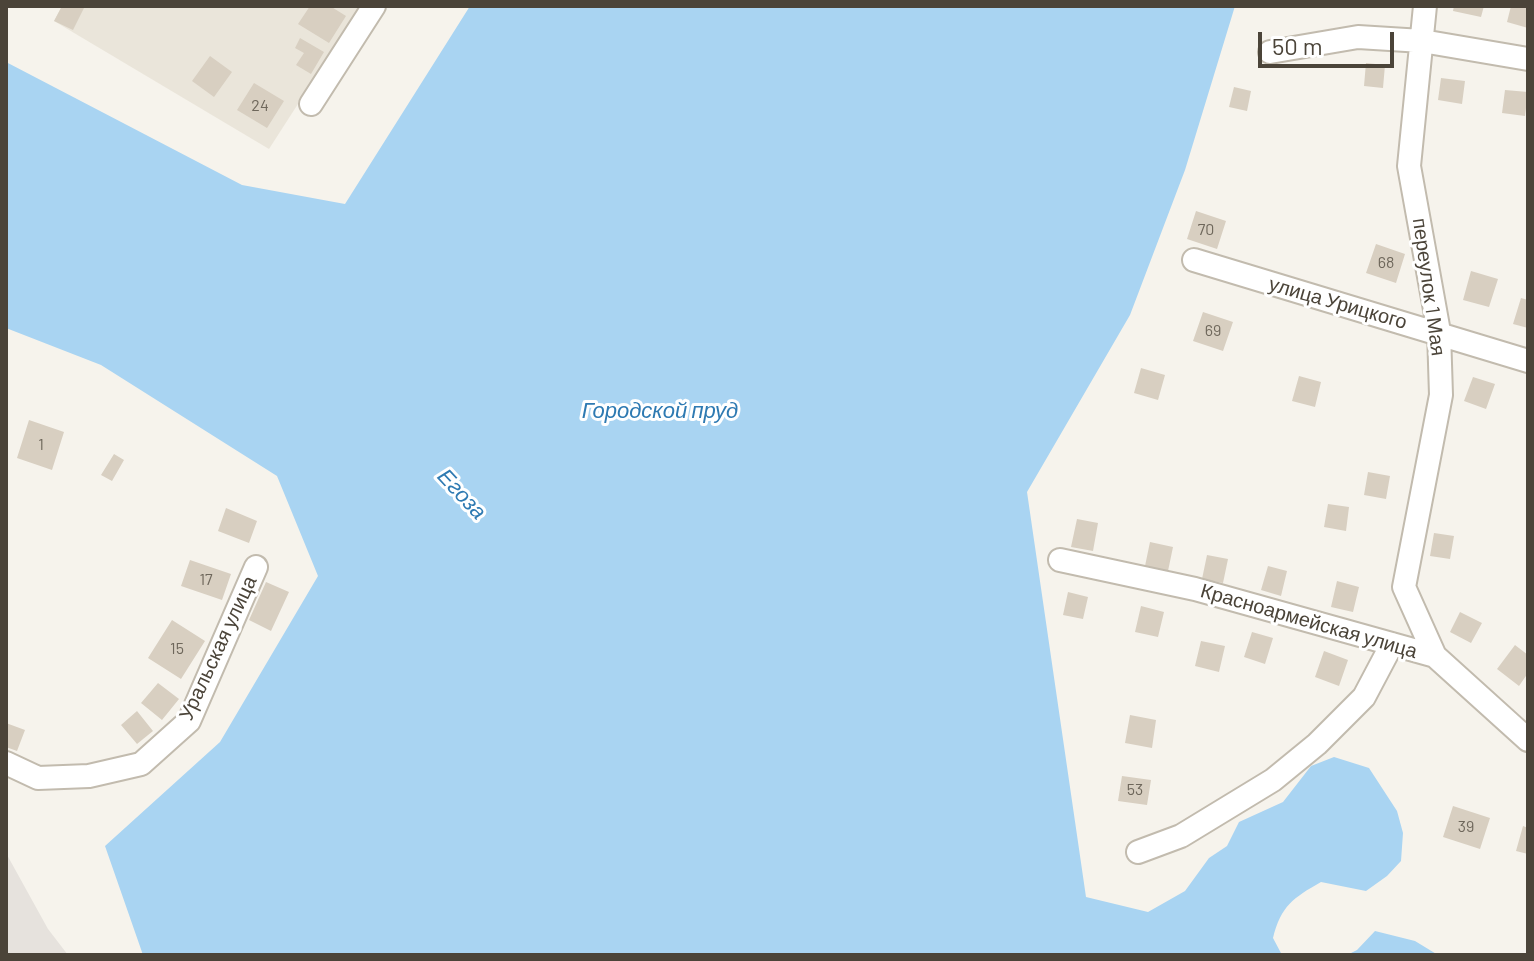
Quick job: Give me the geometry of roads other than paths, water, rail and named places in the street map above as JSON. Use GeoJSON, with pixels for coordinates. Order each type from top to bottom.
{"type":"FeatureCollection","features":[{"type":"Feature","properties":{"kind":"street"},"geometry":{"type":"LineString","coordinates":[[311,104],[374,6]]}},
{"type":"Feature","properties":{"kind":"street","name":"переулок 1 Мая"},"geometry":{"type":"LineString","coordinates":[[1425,6],[1409,166],[1439,332],[1441,395],[1404,587],[1435,656]]}},
{"type":"Feature","properties":{"kind":"street"},"geometry":{"type":"LineString","coordinates":[[1270,52],[1358,37],[1422,41],[1528,59]]}},
{"type":"Feature","properties":{"kind":"street","name":"улица Урицкого"},"geometry":{"type":"LineString","coordinates":[[1194,260],[1528,361]]}},
{"type":"Feature","properties":{"kind":"street","name":"Красноармейская улица"},"geometry":{"type":"LineString","coordinates":[[1060,560],[1195,589],[1435,656],[1528,740]]}},
{"type":"Feature","properties":{"kind":"street","name":"Уральская улица"},"geometry":{"type":"LineString","coordinates":[[6,763],[38,778],[89,776],[141,764],[189,721],[256,567]]}},
{"type":"Feature","properties":{"kind":"street"},"geometry":{"type":"LineString","coordinates":[[1138,852],[1181,836],[1217,816],[1284,771],[1317,744],[1364,697],[1392,644]]}},
{"type":"Feature","properties":{"kind":"water","name":"Городской пруд"},"geometry":{"type":"Polygon","coordinates":[[[470,6],[1235,6],[1185,170],[1130,315],[1027,492],[1086,897],[1148,912],[1185,891],[1209,858],[1227,846],[1239,822],[1283,802],[1311,766],[1334,757],[1369,768],[1397,811],[1403,833],[1401,861],[1387,876],[1366,891],[1321,882],[1296,898],[1284,910],[1273,938],[1282,955],[143,955],[105,846],[220,742],[318,576],[277,476],[101,365],[6,328],[6,62],[242,185],[345,204],[470,6]]]}},
{"type":"Feature","properties":{"kind":"water"},"geometry":{"type":"Polygon","coordinates":[[[1375,931],[1415,941],[1438,955],[1347,955],[1357,950],[1375,931]]]}},
{"type":"Feature","properties":{"kind":"water label","name":"Егоза"},"geometry":{"type":"Point","coordinates":[462,494]}}]}
